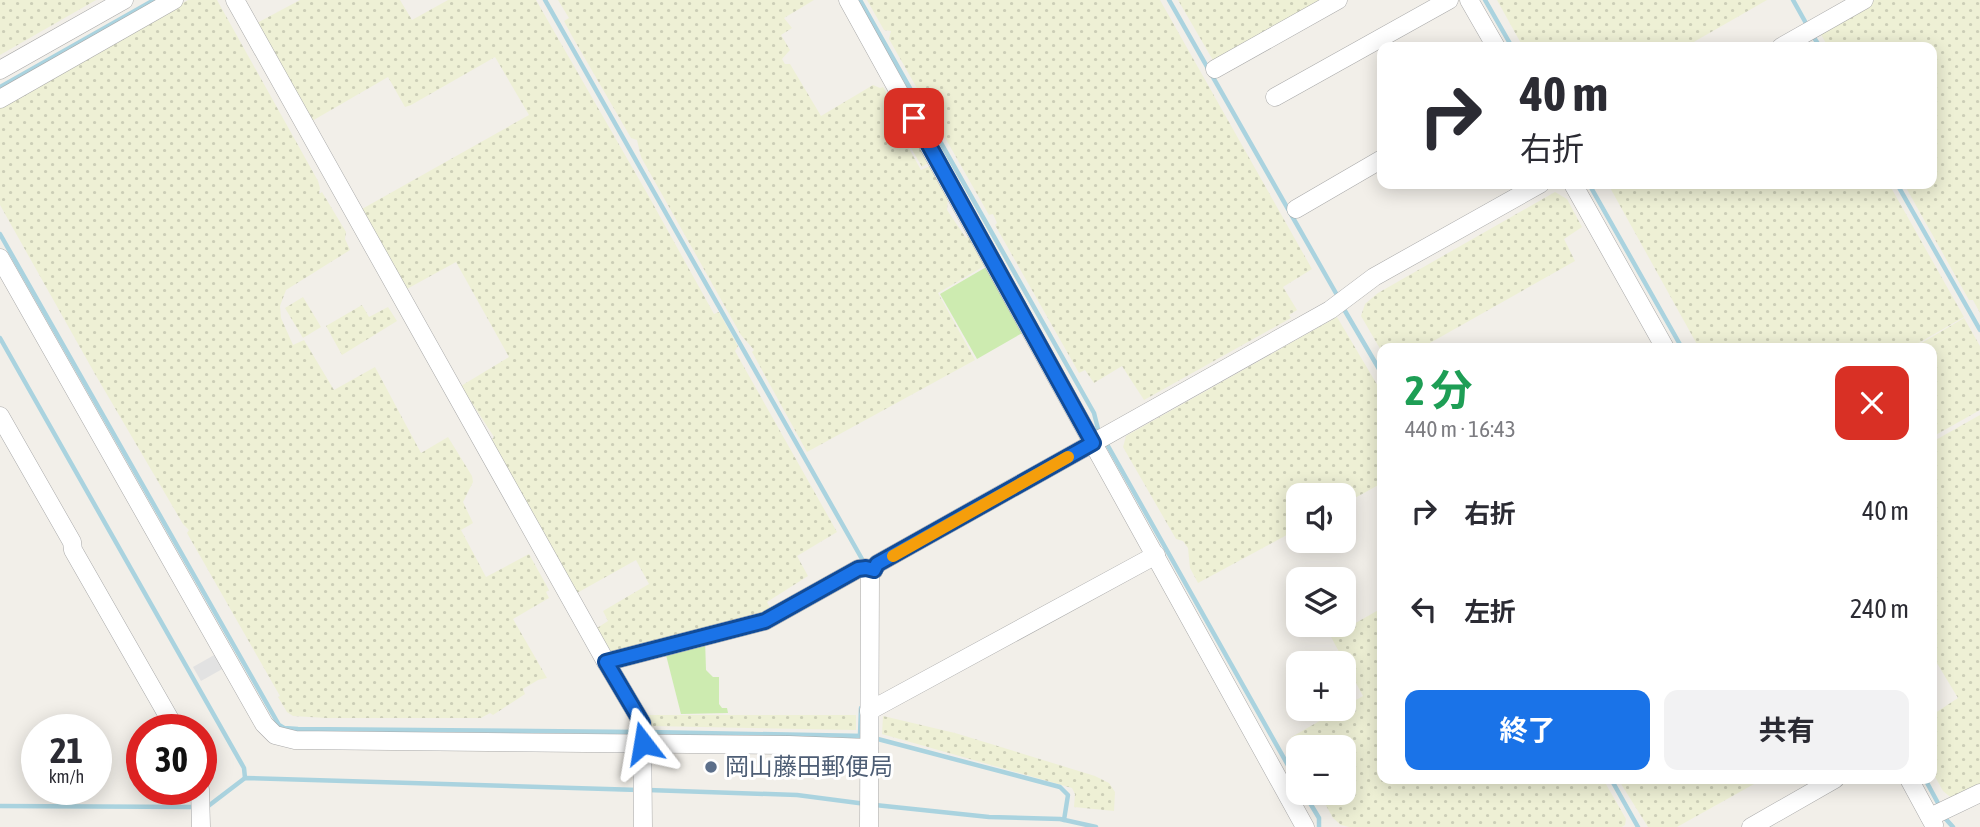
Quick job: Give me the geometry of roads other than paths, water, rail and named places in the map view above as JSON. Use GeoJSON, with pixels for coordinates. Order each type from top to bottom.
{"type":"FeatureCollection","features":[{"type":"Feature","properties":{"kind":"street"},"geometry":{"type":"LineString","coordinates":[[0,70],[124,0]]}},
{"type":"Feature","properties":{"kind":"street"},"geometry":{"type":"LineString","coordinates":[[0,99],[174,0]]}},
{"type":"Feature","properties":{"kind":"street"},"geometry":{"type":"LineString","coordinates":[[236,0],[606,662],[643,736],[643,827]]}},
{"type":"Feature","properties":{"kind":"street"},"geometry":{"type":"LineString","coordinates":[[848,0],[1305,827]]}},
{"type":"Feature","properties":{"kind":"street"},"geometry":{"type":"LineString","coordinates":[[1215,69],[1338,0]]}},
{"type":"Feature","properties":{"kind":"street"},"geometry":{"type":"LineString","coordinates":[[1275,97],[1449,0]]}},
{"type":"Feature","properties":{"kind":"street"},"geometry":{"type":"LineString","coordinates":[[1469,0],[1493,42]]}},
{"type":"Feature","properties":{"kind":"street"},"geometry":{"type":"LineString","coordinates":[[1790,42],[1864,0]]}},
{"type":"Feature","properties":{"kind":"street"},"geometry":{"type":"LineString","coordinates":[[1296,209],[1377,162]]}},
{"type":"Feature","properties":{"kind":"street"},"geometry":{"type":"LineString","coordinates":[[606,662],[765,621],[877,564],[1330,310],[1374,278],[1531,189]]}},
{"type":"Feature","properties":{"kind":"street"},"geometry":{"type":"LineString","coordinates":[[1576,189],[1662,343]]}},
{"type":"Feature","properties":{"kind":"street"},"geometry":{"type":"LineString","coordinates":[[0,258],[264,724],[275,736],[295,740],[643,736],[869,740]]}},
{"type":"Feature","properties":{"kind":"street"},"geometry":{"type":"LineString","coordinates":[[0,416],[167,714]]}},
{"type":"Feature","properties":{"kind":"street"},"geometry":{"type":"LineString","coordinates":[[869,711],[1156,555]]}},
{"type":"Feature","properties":{"kind":"street"},"geometry":{"type":"LineString","coordinates":[[866,569],[870,575],[869,812]]}},
{"type":"Feature","properties":{"kind":"street"},"geometry":{"type":"LineString","coordinates":[[1751,827],[1826,784]]}},
{"type":"Feature","properties":{"kind":"street"},"geometry":{"type":"LineString","coordinates":[[1912,784],[1932,822],[1980,793]]}},
{"type":"Feature","properties":{"kind":"waterway"},"geometry":{"type":"LineString","coordinates":[[0,87],[154,0]]}},
{"type":"Feature","properties":{"kind":"waterway"},"geometry":{"type":"LineString","coordinates":[[545,0],[862,563]]}},
{"type":"Feature","properties":{"kind":"waterway"},"geometry":{"type":"LineString","coordinates":[[860,0],[1094,413],[1098,429]]}},
{"type":"Feature","properties":{"kind":"waterway"},"geometry":{"type":"LineString","coordinates":[[1169,0],[1337,295]]}},
{"type":"Feature","properties":{"kind":"waterway"},"geometry":{"type":"LineString","coordinates":[[1485,0],[1509,42]]}},
{"type":"Feature","properties":{"kind":"waterway"},"geometry":{"type":"LineString","coordinates":[[1793,0],[1807,25]]}},
{"type":"Feature","properties":{"kind":"waterway"},"geometry":{"type":"LineString","coordinates":[[1813,36],[1817,42]]}},
{"type":"Feature","properties":{"kind":"waterway"},"geometry":{"type":"LineString","coordinates":[[1592,189],[1679,343]]}},
{"type":"Feature","properties":{"kind":"waterway"},"geometry":{"type":"LineString","coordinates":[[1900,189],[1980,330]]}},
{"type":"Feature","properties":{"kind":"waterway"},"geometry":{"type":"LineString","coordinates":[[0,234],[279,725],[298,729],[638,732]]}},
{"type":"Feature","properties":{"kind":"waterway"},"geometry":{"type":"LineString","coordinates":[[1345,311],[1377,365]]}},
{"type":"Feature","properties":{"kind":"waterway"},"geometry":{"type":"LineString","coordinates":[[0,338],[244,768],[245,778]]}},
{"type":"Feature","properties":{"kind":"waterway"},"geometry":{"type":"LineString","coordinates":[[1108,446],[1286,762]]}},
{"type":"Feature","properties":{"kind":"waterway"},"geometry":{"type":"LineString","coordinates":[[860,735],[861,708]]}},
{"type":"Feature","properties":{"kind":"waterway"},"geometry":{"type":"LineString","coordinates":[[647,732],[865,736]]}},
{"type":"Feature","properties":{"kind":"waterway"},"geometry":{"type":"LineString","coordinates":[[874,738],[1060,787],[1068,795],[1064,820]]}},
{"type":"Feature","properties":{"kind":"waterway"},"geometry":{"type":"LineString","coordinates":[[207,807],[245,778],[639,790]]}},
{"type":"Feature","properties":{"kind":"waterway"},"geometry":{"type":"LineString","coordinates":[[1614,784],[1638,827]]}},
{"type":"Feature","properties":{"kind":"waterway"},"geometry":{"type":"LineString","coordinates":[[1928,784],[1939,805]]}},
{"type":"Feature","properties":{"kind":"waterway"},"geometry":{"type":"LineString","coordinates":[[648,790],[797,795],[866,804]]}},
{"type":"Feature","properties":{"kind":"waterway"},"geometry":{"type":"LineString","coordinates":[[875,805],[989,817],[1060,819],[1096,827]]}},
{"type":"Feature","properties":{"kind":"waterway"},"geometry":{"type":"LineString","coordinates":[[1311,805],[1319,818],[1319,827]]}},
{"type":"Feature","properties":{"kind":"waterway"},"geometry":{"type":"LineString","coordinates":[[0,806],[194,807]]}},
{"type":"Feature","properties":{"kind":"waterway"},"geometry":{"type":"LineString","coordinates":[[1944,817],[1953,827]]}},
{"type":"Feature","properties":{"kind":"place","name":"岡山藤田郵便局"},"geometry":{"type":"Point","coordinates":[711,767]}}]}
